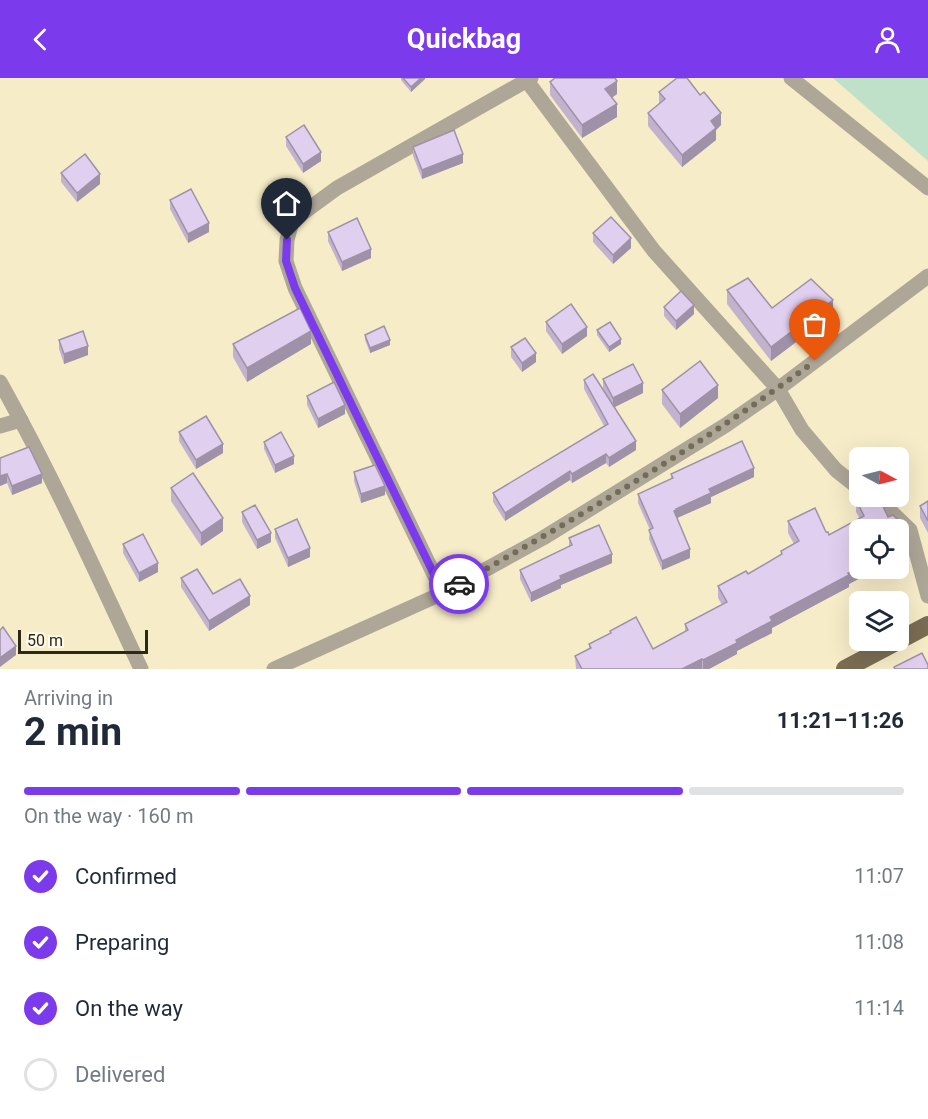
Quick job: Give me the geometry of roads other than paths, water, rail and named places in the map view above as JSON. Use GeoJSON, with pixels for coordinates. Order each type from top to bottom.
{"type":"FeatureCollection","features":[{"type":"Feature","properties":{"kind":"main road"},"geometry":{"type":"LineString","coordinates":[[845,669],[928,625]]}},
{"type":"Feature","properties":{"kind":"street"},"geometry":{"type":"LineString","coordinates":[[791,78],[928,188]]}},
{"type":"Feature","properties":{"kind":"street"},"geometry":{"type":"LineString","coordinates":[[443,593],[295,288],[286,261],[287,240],[291,221],[337,188],[529,79],[654,251],[778,389],[802,430],[836,470],[849,480]]}},
{"type":"Feature","properties":{"kind":"street"},"geometry":{"type":"LineString","coordinates":[[274,669],[443,593],[543,538],[726,425],[778,389],[928,276]]}},
{"type":"Feature","properties":{"kind":"street"},"geometry":{"type":"LineString","coordinates":[[0,382],[82,542],[141,669]]}},
{"type":"Feature","properties":{"kind":"street"},"geometry":{"type":"LineString","coordinates":[[0,426],[21,420]]}},
{"type":"Feature","properties":{"kind":"street"},"geometry":{"type":"LineString","coordinates":[[886,507],[910,530],[928,596]]}}]}
